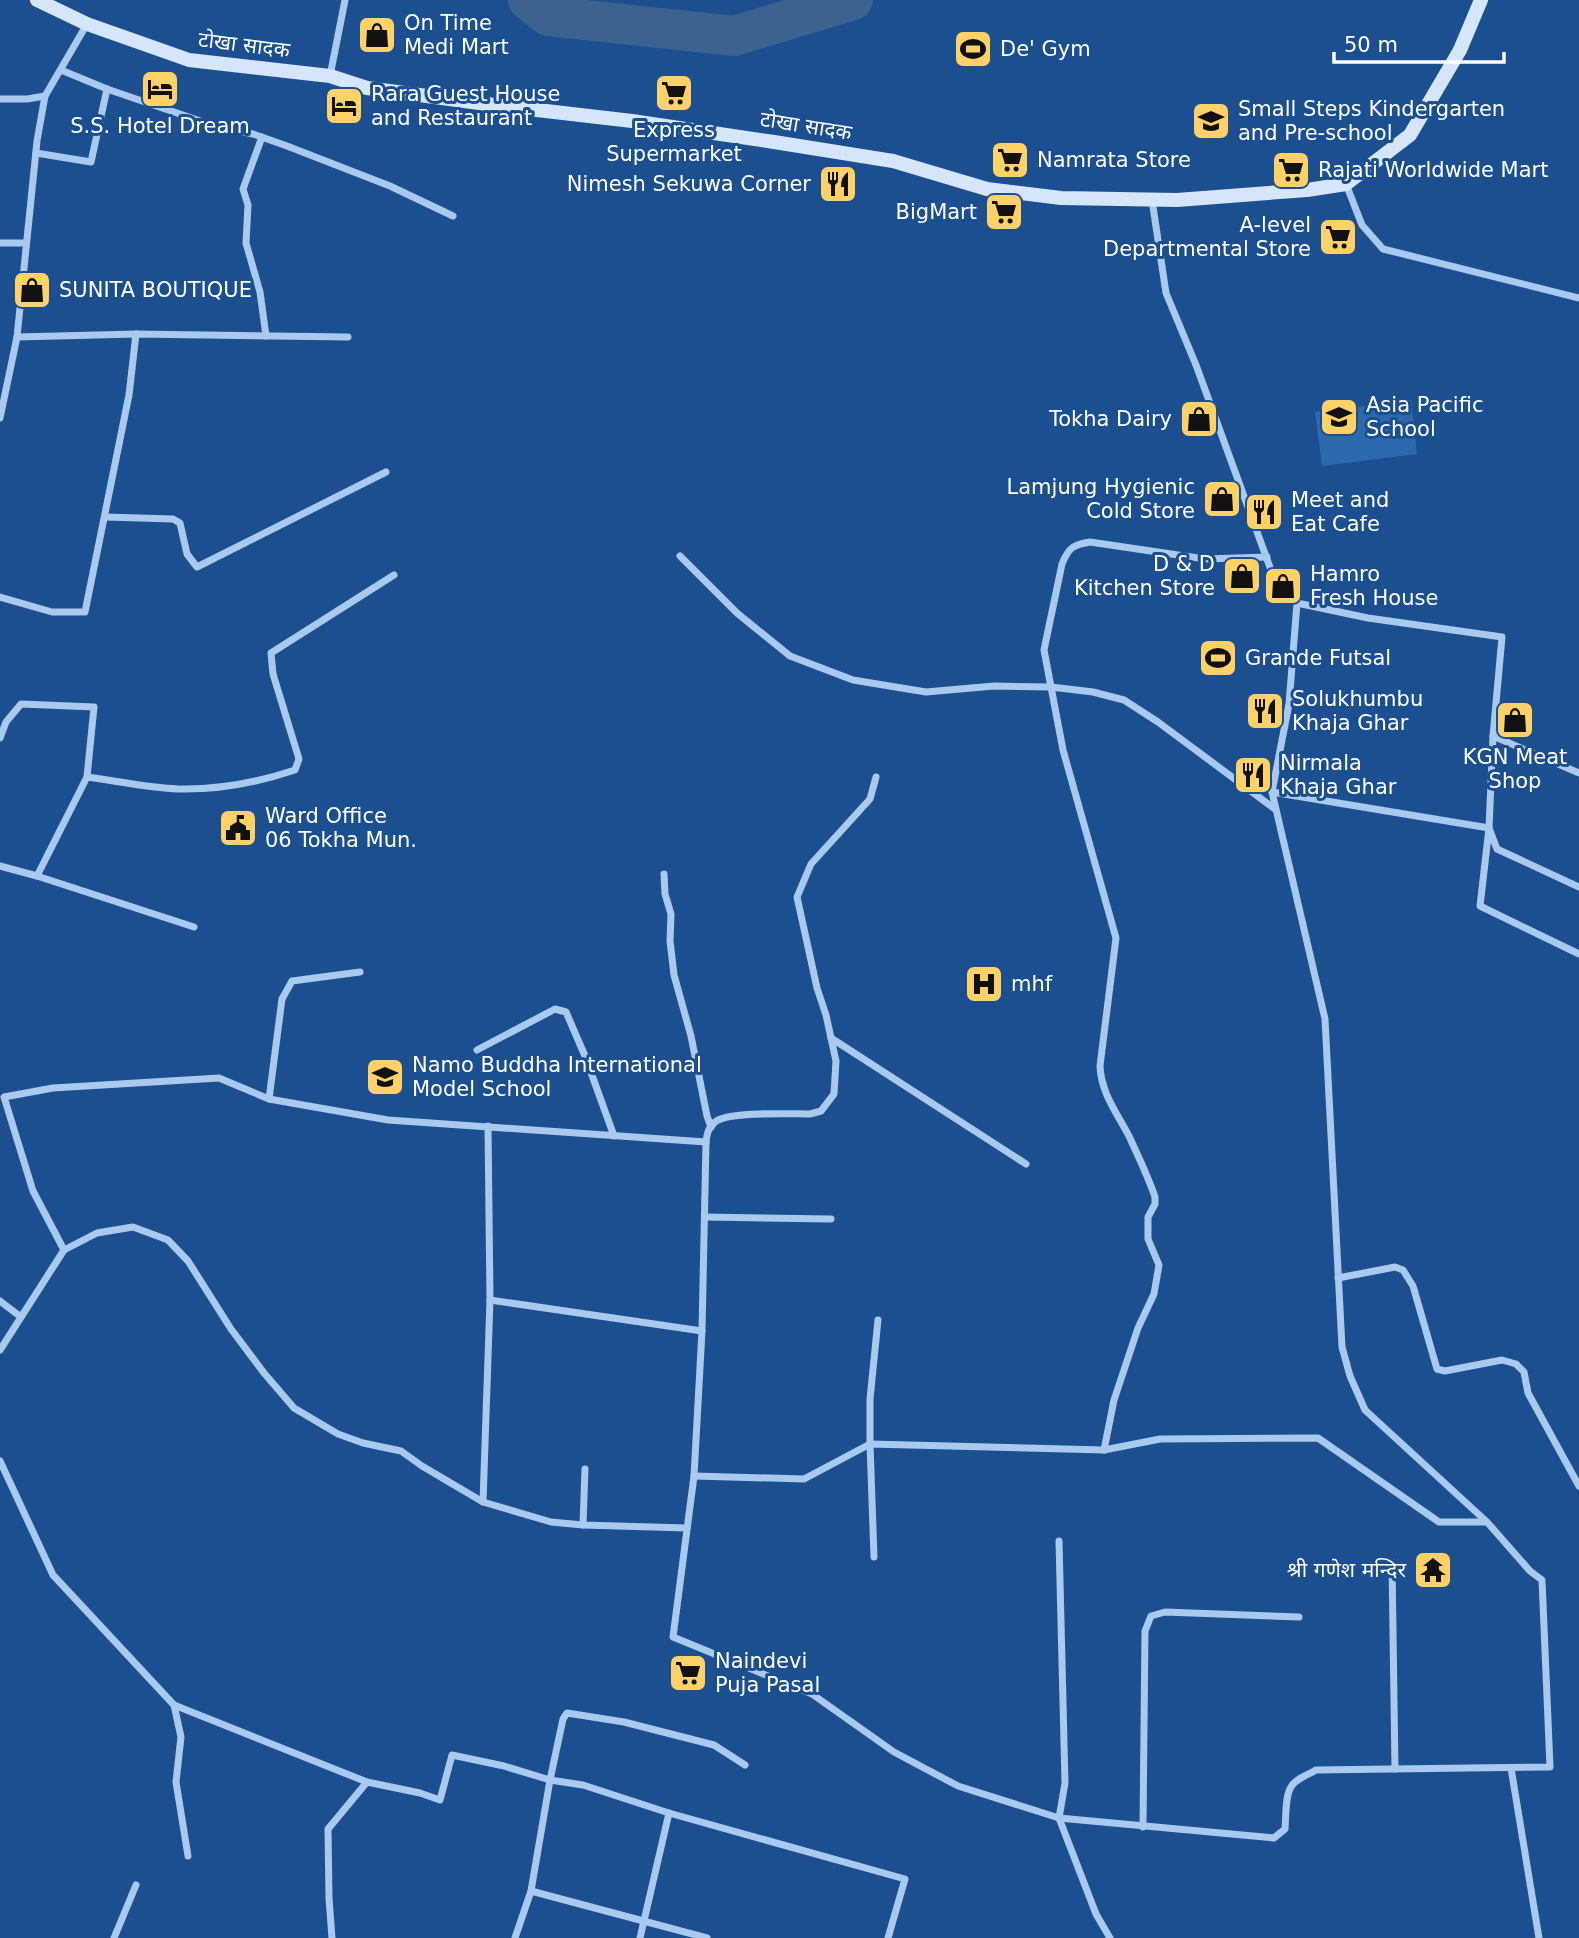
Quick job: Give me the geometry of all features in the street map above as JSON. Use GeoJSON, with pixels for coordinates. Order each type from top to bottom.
{"type":"FeatureCollection","features":[{"type":"Feature","properties":{"kind":"main road","name":"टोखा सादक"},"geometry":{"type":"LineString","coordinates":[[37,0],[87,24],[188,60],[330,76],[367,88],[632,121],[880,159],[986,189],[1061,198],[1177,200],[1307,190],[1346,184],[1410,135],[1460,50],[1481,0]]}},
{"type":"Feature","properties":{"kind":"street"},"geometry":{"type":"LineString","coordinates":[[330,76],[345,0]]}},
{"type":"Feature","properties":{"kind":"street"},"geometry":{"type":"LineString","coordinates":[[0,418],[17,337],[25,243],[45,96],[87,24]]}},
{"type":"Feature","properties":{"kind":"street"},"geometry":{"type":"LineString","coordinates":[[61,71],[209,124],[262,137],[390,186],[453,216]]}},
{"type":"Feature","properties":{"kind":"street"},"geometry":{"type":"LineString","coordinates":[[36,153],[91,162],[107,89]]}},
{"type":"Feature","properties":{"kind":"street"},"geometry":{"type":"LineString","coordinates":[[0,99],[45,96]]}},
{"type":"Feature","properties":{"kind":"street"},"geometry":{"type":"LineString","coordinates":[[262,137],[243,189],[248,205],[246,243],[260,292],[266,336]]}},
{"type":"Feature","properties":{"kind":"street"},"geometry":{"type":"LineString","coordinates":[[1346,184],[1362,225],[1383,249],[1579,298]]}},
{"type":"Feature","properties":{"kind":"street"},"geometry":{"type":"LineString","coordinates":[[1152,199],[1166,293],[1275,581],[1297,603],[1368,618],[1502,637],[1493,736],[1489,828],[1480,906],[1579,954]]}},
{"type":"Feature","properties":{"kind":"street"},"geometry":{"type":"LineString","coordinates":[[0,243],[25,243]]}},
{"type":"Feature","properties":{"kind":"street"},"geometry":{"type":"LineString","coordinates":[[0,597],[52,612],[85,612],[130,395],[136,334]]}},
{"type":"Feature","properties":{"kind":"street"},"geometry":{"type":"LineString","coordinates":[[17,337],[136,334],[348,337]]}},
{"type":"Feature","properties":{"kind":"street"},"geometry":{"type":"LineString","coordinates":[[105,517],[173,519],[180,523],[187,554],[197,567],[386,472]]}},
{"type":"Feature","properties":{"kind":"street"},"geometry":{"type":"LineString","coordinates":[[1104,1450],[1114,1400],[1138,1328],[1154,1294],[1159,1265],[1148,1239],[1148,1217],[1155,1204],[1155,1197],[1129,1137],[1103,1090],[1100,1077],[1116,939],[1063,750],[1044,650],[1062,564],[1066,554],[1075,545],[1090,542],[1205,559],[1266,557]]}},
{"type":"Feature","properties":{"kind":"street"},"geometry":{"type":"LineString","coordinates":[[680,556],[737,613],[790,656],[853,680],[926,692],[994,686],[1051,687],[1093,692],[1124,700],[1158,722],[1276,810]]}},
{"type":"Feature","properties":{"kind":"street"},"geometry":{"type":"LineString","coordinates":[[87,777],[176,789],[213,788],[279,776],[295,770],[299,759],[273,674],[271,653],[394,575]]}},
{"type":"Feature","properties":{"kind":"street"},"geometry":{"type":"LineString","coordinates":[[876,777],[870,799],[811,864],[797,897],[836,1060],[834,1094],[821,1111],[810,1114],[739,1115],[720,1119],[708,1130],[702,1331],[694,1476],[673,1637],[813,1694],[894,1752],[958,1786],[1059,1818],[1274,1838],[1285,1829],[1290,1787],[1316,1770],[1550,1767],[1542,1580],[1530,1571],[1487,1522],[1364,1410],[1342,1347],[1325,1019],[1272,792],[1289,704],[1297,603]]}},
{"type":"Feature","properties":{"kind":"street"},"geometry":{"type":"LineString","coordinates":[[0,738],[6,722],[21,704],[94,707],[87,777],[37,876]]}},
{"type":"Feature","properties":{"kind":"street"},"geometry":{"type":"LineString","coordinates":[[1493,736],[1579,773]]}},
{"type":"Feature","properties":{"kind":"street"},"geometry":{"type":"LineString","coordinates":[[1272,792],[1489,828]]}},
{"type":"Feature","properties":{"kind":"street"},"geometry":{"type":"LineString","coordinates":[[1489,828],[1497,849],[1579,887]]}},
{"type":"Feature","properties":{"kind":"street"},"geometry":{"type":"LineString","coordinates":[[0,866],[194,926]]}},
{"type":"Feature","properties":{"kind":"street"},"geometry":{"type":"LineString","coordinates":[[664,874],[665,894],[671,914],[670,941],[674,975],[711,1127]]}},
{"type":"Feature","properties":{"kind":"street"},"geometry":{"type":"LineString","coordinates":[[269,1099],[282,999],[292,981],[360,972]]}},
{"type":"Feature","properties":{"kind":"street"},"geometry":{"type":"LineString","coordinates":[[477,1050],[555,1009],[566,1012],[614,1136]]}},
{"type":"Feature","properties":{"kind":"street"},"geometry":{"type":"LineString","coordinates":[[831,1038],[1026,1164]]}},
{"type":"Feature","properties":{"kind":"street"},"geometry":{"type":"LineString","coordinates":[[64,1250],[33,1191],[1,1096],[53,1088],[219,1078],[269,1099],[388,1120],[706,1142]]}},
{"type":"Feature","properties":{"kind":"street"},"geometry":{"type":"LineString","coordinates":[[483,1502],[490,1300],[488,1126]]}},
{"type":"Feature","properties":{"kind":"street"},"geometry":{"type":"LineString","coordinates":[[705,1217],[831,1219]]}},
{"type":"Feature","properties":{"kind":"street"},"geometry":{"type":"LineString","coordinates":[[0,1350],[64,1250],[97,1233],[133,1227],[168,1240],[188,1261],[231,1329],[294,1408],[338,1434],[363,1443],[401,1451],[483,1502],[551,1522],[687,1528]]}},
{"type":"Feature","properties":{"kind":"street"},"geometry":{"type":"LineString","coordinates":[[1339,1279],[1395,1267],[1403,1270],[1413,1286],[1437,1369],[1445,1371],[1503,1360],[1516,1364],[1524,1372],[1528,1394],[1579,1486]]}},
{"type":"Feature","properties":{"kind":"street"},"geometry":{"type":"LineString","coordinates":[[490,1300],[702,1331]]}},
{"type":"Feature","properties":{"kind":"street"},"geometry":{"type":"LineString","coordinates":[[0,1301],[21,1317]]}},
{"type":"Feature","properties":{"kind":"street"},"geometry":{"type":"LineString","coordinates":[[874,1558],[870,1399],[878,1320]]}},
{"type":"Feature","properties":{"kind":"street"},"geometry":{"type":"LineString","coordinates":[[694,1476],[804,1479],[870,1444],[1104,1450],[1160,1439],[1318,1438],[1439,1522],[1487,1522]]}},
{"type":"Feature","properties":{"kind":"street"},"geometry":{"type":"LineString","coordinates":[[0,1461],[53,1574],[174,1705],[367,1782],[440,1800],[452,1755],[504,1766],[550,1780],[583,1785],[669,1813],[905,1879],[888,1938]]}},
{"type":"Feature","properties":{"kind":"street"},"geometry":{"type":"LineString","coordinates":[[583,1525],[585,1469]]}},
{"type":"Feature","properties":{"kind":"street"},"geometry":{"type":"LineString","coordinates":[[1059,1541],[1065,1783],[1059,1818],[1096,1914],[1110,1938]]}},
{"type":"Feature","properties":{"kind":"street"},"geometry":{"type":"LineString","coordinates":[[1392,1562],[1395,1769]]}},
{"type":"Feature","properties":{"kind":"street"},"geometry":{"type":"LineString","coordinates":[[1143,1827],[1145,1631],[1151,1616],[1165,1612],[1299,1617]]}},
{"type":"Feature","properties":{"kind":"street"},"geometry":{"type":"LineString","coordinates":[[174,1705],[180,1737],[177,1782],[188,1856]]}},
{"type":"Feature","properties":{"kind":"street"},"geometry":{"type":"LineString","coordinates":[[515,1938],[531,1891],[550,1780],[563,1719],[567,1713],[624,1722],[714,1745],[745,1765]]}},
{"type":"Feature","properties":{"kind":"street"},"geometry":{"type":"LineString","coordinates":[[1511,1768],[1539,1938]]}},
{"type":"Feature","properties":{"kind":"street"},"geometry":{"type":"LineString","coordinates":[[332,1938],[328,1829],[367,1782]]}},
{"type":"Feature","properties":{"kind":"street"},"geometry":{"type":"LineString","coordinates":[[640,1938],[669,1813]]}},
{"type":"Feature","properties":{"kind":"street"},"geometry":{"type":"LineString","coordinates":[[114,1938],[136,1885]]}},
{"type":"Feature","properties":{"kind":"street"},"geometry":{"type":"LineString","coordinates":[[531,1891],[707,1938]]}},
{"type":"Feature","properties":{"kind":"shaded area"},"geometry":{"type":"Polygon","coordinates":[[[1411,400],[1417,454],[1322,466],[1315,412],[1411,400]]]}},
{"type":"Feature","properties":{"kind":"waterway"},"geometry":{"type":"LineString","coordinates":[[528,0],[548,16],[734,36],[853,0]]}},
{"type":"Feature","properties":{"kind":"place","name":"On Time Medi Mart"},"geometry":{"type":"Point","coordinates":[377,35]}},
{"type":"Feature","properties":{"kind":"place","name":"De' Gym"},"geometry":{"type":"Point","coordinates":[973,49]}},
{"type":"Feature","properties":{"kind":"place","name":"S.S. Hotel Dream"},"geometry":{"type":"Point","coordinates":[160,89]}},
{"type":"Feature","properties":{"kind":"place","name":"Express Supermarket"},"geometry":{"type":"Point","coordinates":[674,93]}},
{"type":"Feature","properties":{"kind":"place","name":"Rara Guest House and Restaurant"},"geometry":{"type":"Point","coordinates":[344,106]}},
{"type":"Feature","properties":{"kind":"place","name":"Small Steps Kindergarten and Pre-school"},"geometry":{"type":"Point","coordinates":[1211,121]}},
{"type":"Feature","properties":{"kind":"place","name":"Namrata Store"},"geometry":{"type":"Point","coordinates":[1010,160]}},
{"type":"Feature","properties":{"kind":"place","name":"Rajati Worldwide Mart"},"geometry":{"type":"Point","coordinates":[1291,170]}},
{"type":"Feature","properties":{"kind":"place","name":"Nimesh Sekuwa Corner"},"geometry":{"type":"Point","coordinates":[838,184]}},
{"type":"Feature","properties":{"kind":"place","name":"BigMart"},"geometry":{"type":"Point","coordinates":[1004,212]}},
{"type":"Feature","properties":{"kind":"place","name":"A-level Departmental Store"},"geometry":{"type":"Point","coordinates":[1338,237]}},
{"type":"Feature","properties":{"kind":"place","name":"SUNITA BOUTIQUE"},"geometry":{"type":"Point","coordinates":[32,290]}},
{"type":"Feature","properties":{"kind":"place","name":"Asia Pacific School"},"geometry":{"type":"Point","coordinates":[1339,417]}},
{"type":"Feature","properties":{"kind":"place","name":"Tokha Dairy"},"geometry":{"type":"Point","coordinates":[1199,419]}},
{"type":"Feature","properties":{"kind":"place","name":"Lamjung Hygienic Cold Store"},"geometry":{"type":"Point","coordinates":[1222,499]}},
{"type":"Feature","properties":{"kind":"place","name":"Meet and Eat Cafe"},"geometry":{"type":"Point","coordinates":[1264,512]}},
{"type":"Feature","properties":{"kind":"place","name":"D & D Kitchen Store"},"geometry":{"type":"Point","coordinates":[1242,576]}},
{"type":"Feature","properties":{"kind":"place","name":"Hamro Fresh House"},"geometry":{"type":"Point","coordinates":[1283,586]}},
{"type":"Feature","properties":{"kind":"place","name":"Grande Futsal"},"geometry":{"type":"Point","coordinates":[1218,658]}},
{"type":"Feature","properties":{"kind":"place","name":"Solukhumbu Khaja Ghar"},"geometry":{"type":"Point","coordinates":[1265,711]}},
{"type":"Feature","properties":{"kind":"place","name":"KGN Meat Shop"},"geometry":{"type":"Point","coordinates":[1515,720]}},
{"type":"Feature","properties":{"kind":"place","name":"Nirmala Khaja Ghar"},"geometry":{"type":"Point","coordinates":[1253,775]}},
{"type":"Feature","properties":{"kind":"place","name":"Ward Office 06 Tokha Mun."},"geometry":{"type":"Point","coordinates":[238,828]}},
{"type":"Feature","properties":{"kind":"place","name":"mhf"},"geometry":{"type":"Point","coordinates":[984,984]}},
{"type":"Feature","properties":{"kind":"place","name":"Namo Buddha International Model School"},"geometry":{"type":"Point","coordinates":[385,1077]}},
{"type":"Feature","properties":{"kind":"place","name":"श्री गणेश मन्दिर"},"geometry":{"type":"Point","coordinates":[1433,1570]}},
{"type":"Feature","properties":{"kind":"place","name":"Naindevi Puja Pasal"},"geometry":{"type":"Point","coordinates":[688,1673]}}]}
